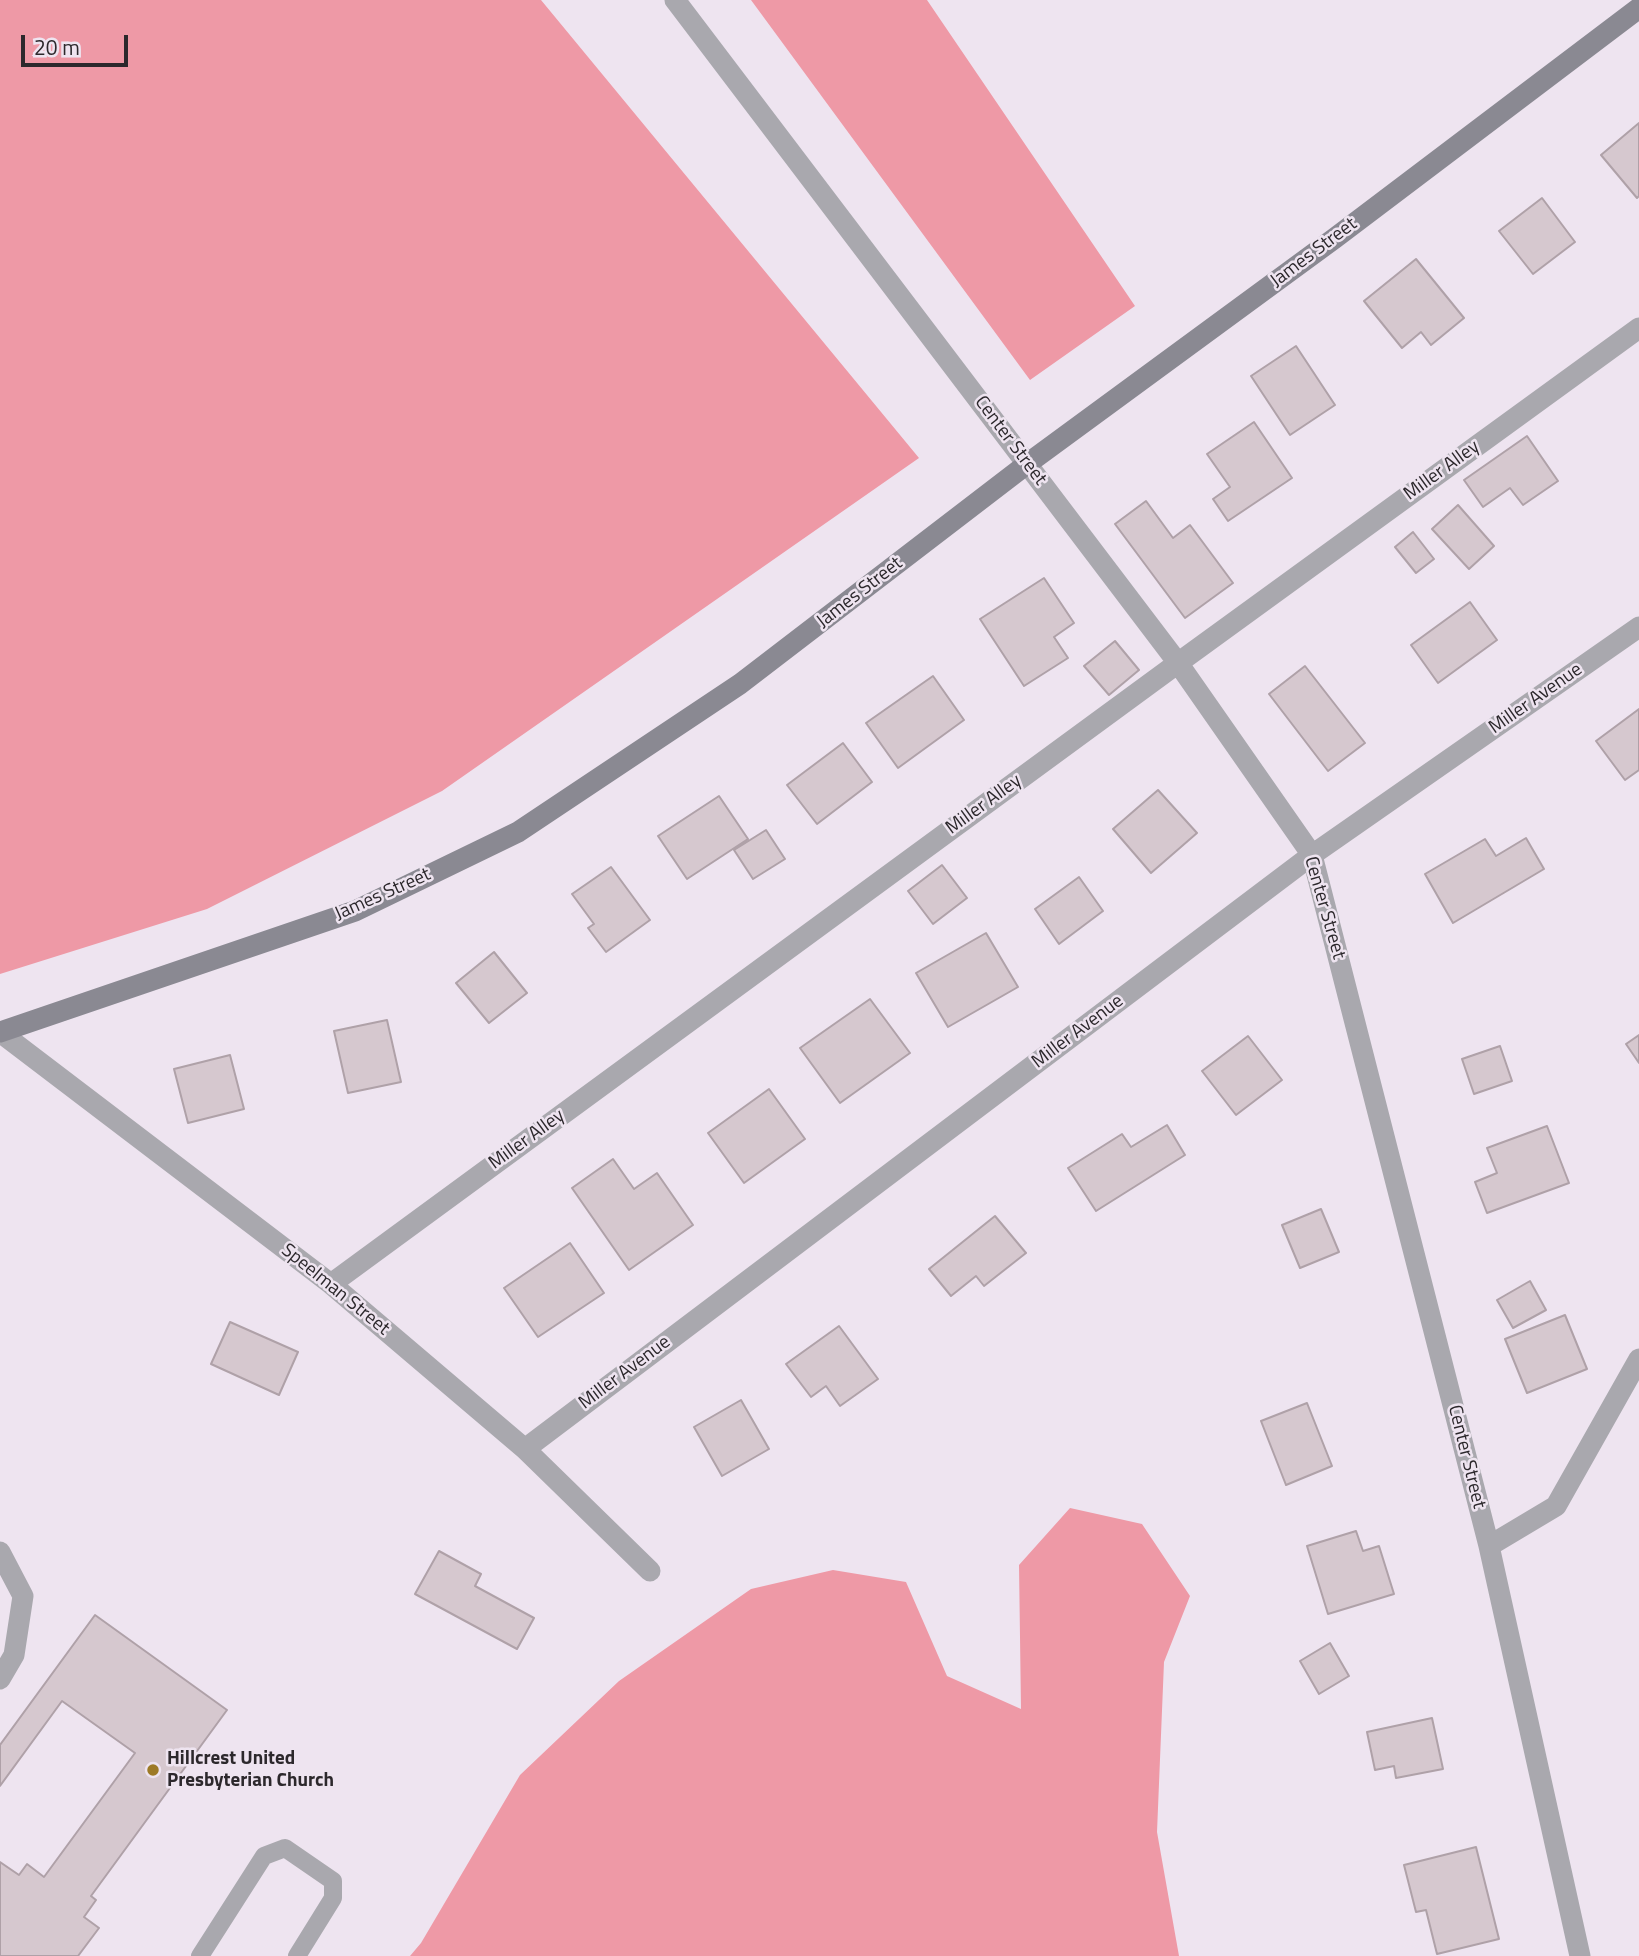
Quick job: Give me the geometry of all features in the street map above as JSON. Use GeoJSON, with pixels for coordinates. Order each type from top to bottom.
{"type":"FeatureCollection","features":[{"type":"Feature","properties":{"kind":"street","name":"Center Street"},"geometry":{"type":"LineString","coordinates":[[675,0],[1178,663],[1312,855],[1489,1546],[1580,1956]]}},
{"type":"Feature","properties":{"kind":"street","name":"James Street"},"geometry":{"type":"LineString","coordinates":[[0,1032],[355,911],[518,832],[740,684],[1027,464],[1335,238],[1639,8]]}},
{"type":"Feature","properties":{"kind":"street","name":"Miller Alley"},"geometry":{"type":"LineString","coordinates":[[331,1284],[1639,328]]}},
{"type":"Feature","properties":{"kind":"street","name":"Miller Avenue"},"geometry":{"type":"LineString","coordinates":[[526,1449],[1312,855],[1639,627]]}},
{"type":"Feature","properties":{"kind":"street","name":"Speelman Street"},"geometry":{"type":"LineString","coordinates":[[0,1032],[331,1284],[526,1449],[650,1571]]}},
{"type":"Feature","properties":{"kind":"street"},"geometry":{"type":"LineString","coordinates":[[1489,1546],[1556,1506],[1639,1359]]}},
{"type":"Feature","properties":{"kind":"street"},"geometry":{"type":"LineString","coordinates":[[0,1552],[23,1597],[14,1655],[0,1679]]}},
{"type":"Feature","properties":{"kind":"lane"},"geometry":{"type":"LineString","coordinates":[[200,1956],[264,1856],[285,1848],[332,1881],[333,1898],[297,1956]]}},
{"type":"Feature","properties":{"kind":"shaded area"},"geometry":{"type":"Polygon","coordinates":[[[0,0],[541,0],[919,458],[442,791],[207,909],[0,974],[0,0]]]}},
{"type":"Feature","properties":{"kind":"shaded area"},"geometry":{"type":"Polygon","coordinates":[[[751,0],[927,0],[1135,306],[1030,380],[751,0]]]}},
{"type":"Feature","properties":{"kind":"shaded area"},"geometry":{"type":"Polygon","coordinates":[[[1070,1508],[1142,1524],[1190,1596],[1164,1662],[1157,1832],[1179,1956],[410,1956],[421,1943],[520,1775],[619,1681],[751,1589],[833,1570],[906,1582],[947,1676],[1021,1709],[1019,1565],[1070,1508]]]}},
{"type":"Feature","properties":{"kind":"building"},"geometry":{"type":"Polygon","coordinates":[[[1639,123],[1639,196],[1637,198],[1601,155],[1639,123]]]}},
{"type":"Feature","properties":{"kind":"building"},"geometry":{"type":"Polygon","coordinates":[[[1542,198],[1575,242],[1533,274],[1499,231],[1542,198]]]}},
{"type":"Feature","properties":{"kind":"building"},"geometry":{"type":"Polygon","coordinates":[[[1416,259],[1464,318],[1431,345],[1421,332],[1402,348],[1364,301],[1416,259]]]}},
{"type":"Feature","properties":{"kind":"building"},"geometry":{"type":"Polygon","coordinates":[[[1296,346],[1335,405],[1290,435],[1251,376],[1296,346]]]}},
{"type":"Feature","properties":{"kind":"building"},"geometry":{"type":"Polygon","coordinates":[[[1254,422],[1292,478],[1228,521],[1213,499],[1230,487],[1207,454],[1254,422]]]}},
{"type":"Feature","properties":{"kind":"building"},"geometry":{"type":"Polygon","coordinates":[[[1527,436],[1558,481],[1523,505],[1510,488],[1483,507],[1464,480],[1527,436]]]}},
{"type":"Feature","properties":{"kind":"building"},"geometry":{"type":"Polygon","coordinates":[[[1146,501],[1173,538],[1190,525],[1233,583],[1185,618],[1115,524],[1146,501]]]}},
{"type":"Feature","properties":{"kind":"building"},"geometry":{"type":"Polygon","coordinates":[[[1458,505],[1494,546],[1469,569],[1432,529],[1458,505]]]}},
{"type":"Feature","properties":{"kind":"building"},"geometry":{"type":"Polygon","coordinates":[[[1413,532],[1434,559],[1416,573],[1395,547],[1413,532]]]}},
{"type":"Feature","properties":{"kind":"building"},"geometry":{"type":"Polygon","coordinates":[[[1044,578],[1074,623],[1054,637],[1068,658],[1024,686],[980,619],[1044,578]]]}},
{"type":"Feature","properties":{"kind":"building"},"geometry":{"type":"Polygon","coordinates":[[[1470,602],[1497,640],[1438,683],[1411,645],[1470,602]]]}},
{"type":"Feature","properties":{"kind":"building"},"geometry":{"type":"Polygon","coordinates":[[[1115,641],[1139,670],[1109,695],[1084,666],[1115,641]]]}},
{"type":"Feature","properties":{"kind":"building"},"geometry":{"type":"Polygon","coordinates":[[[1305,666],[1365,743],[1328,771],[1269,694],[1305,666]]]}},
{"type":"Feature","properties":{"kind":"building"},"geometry":{"type":"Polygon","coordinates":[[[933,676],[964,720],[898,768],[866,723],[933,676]]]}},
{"type":"Feature","properties":{"kind":"building"},"geometry":{"type":"Polygon","coordinates":[[[1639,709],[1639,770],[1625,780],[1596,741],[1639,709]]]}},
{"type":"Feature","properties":{"kind":"building"},"geometry":{"type":"Polygon","coordinates":[[[843,743],[872,782],[817,824],[787,785],[843,743]]]}},
{"type":"Feature","properties":{"kind":"building"},"geometry":{"type":"Polygon","coordinates":[[[1158,790],[1197,833],[1151,873],[1113,829],[1158,790]]]}},
{"type":"Feature","properties":{"kind":"building"},"geometry":{"type":"Polygon","coordinates":[[[719,796],[748,839],[687,879],[658,836],[719,796]]]}},
{"type":"Feature","properties":{"kind":"building"},"geometry":{"type":"Polygon","coordinates":[[[766,830],[785,859],[753,879],[734,850],[766,830]]]}},
{"type":"Feature","properties":{"kind":"building"},"geometry":{"type":"Polygon","coordinates":[[[1526,838],[1544,869],[1453,923],[1425,874],[1485,839],[1496,856],[1526,838]]]}},
{"type":"Feature","properties":{"kind":"building"},"geometry":{"type":"Polygon","coordinates":[[[942,865],[967,898],[933,924],[908,891],[942,865]]]}},
{"type":"Feature","properties":{"kind":"building"},"geometry":{"type":"Polygon","coordinates":[[[611,867],[650,920],[606,952],[588,928],[594,924],[572,894],[611,867]]]}},
{"type":"Feature","properties":{"kind":"building"},"geometry":{"type":"Polygon","coordinates":[[[1079,877],[1103,911],[1059,944],[1035,909],[1079,877]]]}},
{"type":"Feature","properties":{"kind":"building"},"geometry":{"type":"Polygon","coordinates":[[[986,933],[1018,987],[948,1027],[916,973],[986,933]]]}},
{"type":"Feature","properties":{"kind":"building"},"geometry":{"type":"Polygon","coordinates":[[[494,952],[527,993],[489,1023],[456,983],[494,952]]]}},
{"type":"Feature","properties":{"kind":"building"},"geometry":{"type":"Polygon","coordinates":[[[870,999],[910,1053],[840,1103],[800,1048],[870,999]]]}},
{"type":"Feature","properties":{"kind":"building"},"geometry":{"type":"Polygon","coordinates":[[[387,1020],[401,1082],[348,1093],[334,1031],[387,1020]]]}},
{"type":"Feature","properties":{"kind":"building"},"geometry":{"type":"Polygon","coordinates":[[[1639,1035],[1639,1063],[1626,1044],[1639,1035]]]}},
{"type":"Feature","properties":{"kind":"building"},"geometry":{"type":"Polygon","coordinates":[[[1248,1036],[1282,1080],[1236,1115],[1202,1071],[1248,1036]]]}},
{"type":"Feature","properties":{"kind":"building"},"geometry":{"type":"Polygon","coordinates":[[[1500,1046],[1512,1081],[1474,1094],[1462,1059],[1500,1046]]]}},
{"type":"Feature","properties":{"kind":"building"},"geometry":{"type":"Polygon","coordinates":[[[230,1055],[244,1109],[188,1123],[174,1069],[230,1055]]]}},
{"type":"Feature","properties":{"kind":"building"},"geometry":{"type":"Polygon","coordinates":[[[769,1089],[805,1139],[744,1183],[708,1133],[769,1089]]]}},
{"type":"Feature","properties":{"kind":"building"},"geometry":{"type":"Polygon","coordinates":[[[1167,1125],[1185,1155],[1096,1211],[1068,1168],[1122,1134],[1131,1147],[1167,1125]]]}},
{"type":"Feature","properties":{"kind":"building"},"geometry":{"type":"Polygon","coordinates":[[[1547,1126],[1569,1183],[1487,1213],[1475,1182],[1497,1173],[1487,1148],[1547,1126]]]}},
{"type":"Feature","properties":{"kind":"building"},"geometry":{"type":"Polygon","coordinates":[[[613,1159],[634,1189],[657,1173],[693,1225],[629,1270],[572,1188],[613,1159]]]}},
{"type":"Feature","properties":{"kind":"building"},"geometry":{"type":"Polygon","coordinates":[[[1321,1209],[1339,1252],[1300,1268],[1282,1225],[1321,1209]]]}},
{"type":"Feature","properties":{"kind":"building"},"geometry":{"type":"Polygon","coordinates":[[[995,1216],[1026,1253],[984,1286],[976,1276],[951,1296],[929,1269],[995,1216]]]}},
{"type":"Feature","properties":{"kind":"building"},"geometry":{"type":"Polygon","coordinates":[[[570,1243],[604,1293],[538,1337],[504,1288],[570,1243]]]}},
{"type":"Feature","properties":{"kind":"building"},"geometry":{"type":"Polygon","coordinates":[[[1530,1281],[1546,1310],[1513,1328],[1497,1300],[1530,1281]]]}},
{"type":"Feature","properties":{"kind":"building"},"geometry":{"type":"Polygon","coordinates":[[[1565,1315],[1587,1369],[1527,1393],[1505,1339],[1565,1315]]]}},
{"type":"Feature","properties":{"kind":"building"},"geometry":{"type":"Polygon","coordinates":[[[230,1322],[298,1352],[279,1395],[211,1364],[230,1322]]]}},
{"type":"Feature","properties":{"kind":"building"},"geometry":{"type":"Polygon","coordinates":[[[839,1326],[878,1379],[840,1406],[826,1386],[811,1397],[786,1364],[839,1326]]]}},
{"type":"Feature","properties":{"kind":"building"},"geometry":{"type":"Polygon","coordinates":[[[741,1400],[769,1449],[722,1476],[694,1427],[741,1400]]]}},
{"type":"Feature","properties":{"kind":"building"},"geometry":{"type":"Polygon","coordinates":[[[1307,1403],[1332,1466],[1286,1485],[1261,1421],[1307,1403]]]}},
{"type":"Feature","properties":{"kind":"building"},"geometry":{"type":"Polygon","coordinates":[[[1356,1531],[1363,1551],[1379,1546],[1394,1594],[1328,1614],[1307,1546],[1356,1531]]]}},
{"type":"Feature","properties":{"kind":"building"},"geometry":{"type":"Polygon","coordinates":[[[439,1551],[481,1574],[475,1586],[534,1618],[517,1649],[415,1594],[439,1551]]]}},
{"type":"Feature","properties":{"kind":"building","name":"Hillcrest United Presbyterian Church"},"geometry":{"type":"Polygon","coordinates":[[[95,1615],[227,1710],[91,1896],[96,1900],[84,1917],[99,1928],[78,1956],[0,1956],[0,1862],[19,1875],[27,1864],[44,1877],[135,1753],[62,1701],[0,1786],[0,1745],[95,1615]]]}},
{"type":"Feature","properties":{"kind":"building"},"geometry":{"type":"Polygon","coordinates":[[[1330,1643],[1349,1676],[1319,1694],[1300,1661],[1330,1643]]]}},
{"type":"Feature","properties":{"kind":"building"},"geometry":{"type":"Polygon","coordinates":[[[1432,1718],[1443,1769],[1396,1778],[1394,1766],[1375,1770],[1367,1732],[1432,1718]]]}},
{"type":"Feature","properties":{"kind":"building"},"geometry":{"type":"Polygon","coordinates":[[[1476,1847],[1499,1939],[1437,1954],[1426,1910],[1416,1912],[1404,1865],[1476,1847]]]}},
{"type":"Feature","properties":{"kind":"place","name":"Hillcrest United Presbyterian Church"},"geometry":{"type":"Point","coordinates":[153,1770]}}]}
